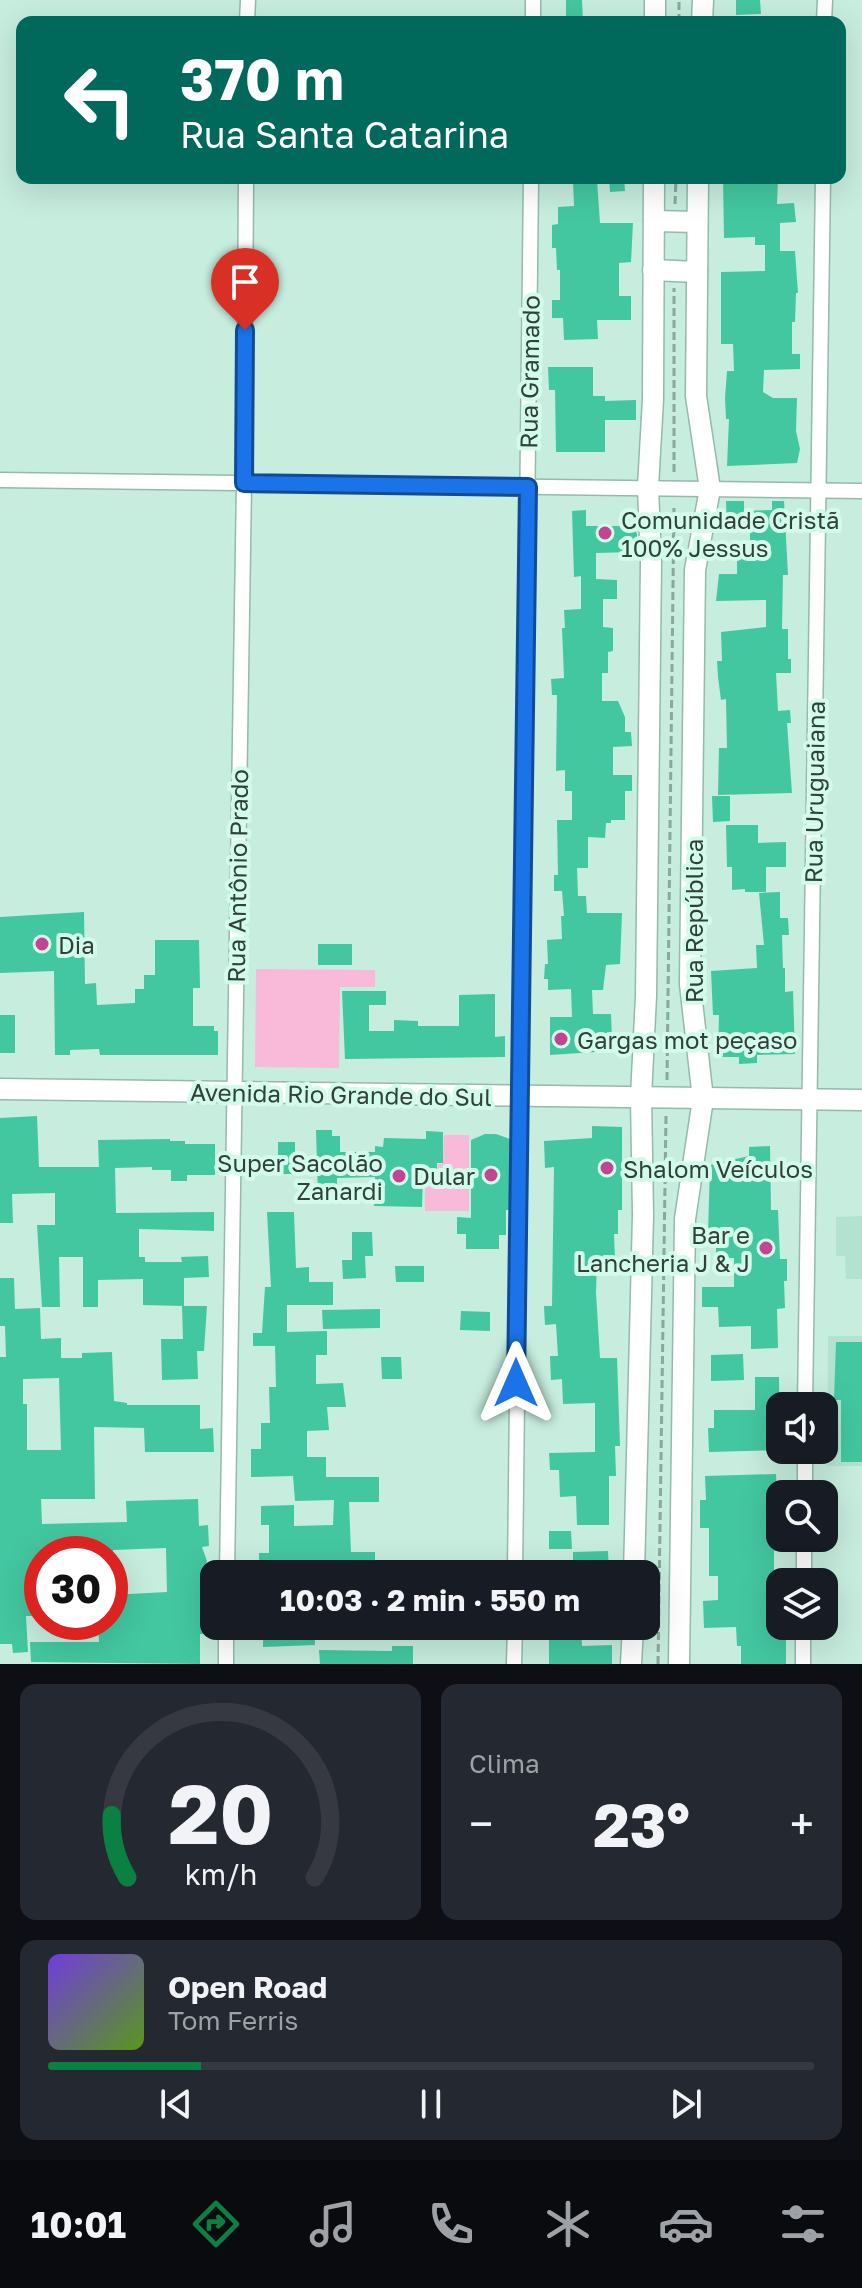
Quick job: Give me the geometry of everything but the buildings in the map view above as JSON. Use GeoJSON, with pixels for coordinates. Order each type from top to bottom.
{"type":"FeatureCollection","features":[{"type":"Feature","properties":{"kind":"street","name":"Rua Antônio Prado"},"geometry":{"type":"LineString","coordinates":[[227,1560],[246,184]]}},
{"type":"Feature","properties":{"kind":"street","name":"Rua Gramado"},"geometry":{"type":"LineString","coordinates":[[515,1560],[531,184]]}},
{"type":"Feature","properties":{"kind":"street","name":"Rua República"},"geometry":{"type":"LineString","coordinates":[[634,1560],[643,1215],[641,1097],[646,996],[650,655],[648,487],[653,399],[654,184]]}},
{"type":"Feature","properties":{"kind":"street","name":"Rua República"},"geometry":{"type":"LineString","coordinates":[[679,1664],[685,1219],[703,1099],[690,984],[695,570],[710,489],[696,396],[698,184]]}},
{"type":"Feature","properties":{"kind":"street","name":"Rua Uruguaiana"},"geometry":{"type":"LineString","coordinates":[[805,1392],[823,184]]}},
{"type":"Feature","properties":{"kind":"street"},"geometry":{"type":"LineString","coordinates":[[654,221],[697,222]]}},
{"type":"Feature","properties":{"kind":"street"},"geometry":{"type":"LineString","coordinates":[[653,270],[697,272]]}},
{"type":"Feature","properties":{"kind":"street"},"geometry":{"type":"LineString","coordinates":[[0,480],[862,491]]}},
{"type":"Feature","properties":{"kind":"street","name":"Avenida Rio Grande do Sul"},"geometry":{"type":"LineString","coordinates":[[4,1091],[862,1100]]}},
{"type":"Feature","properties":{"kind":"street"},"geometry":{"type":"LineString","coordinates":[[226,1640],[226,1664]]}},
{"type":"Feature","properties":{"kind":"street"},"geometry":{"type":"LineString","coordinates":[[514,1664],[515,1640]]}},
{"type":"Feature","properties":{"kind":"street"},"geometry":{"type":"LineString","coordinates":[[631,1664],[632,1640]]}},
{"type":"Feature","properties":{"kind":"street"},"geometry":{"type":"LineString","coordinates":[[803,1640],[803,1664]]}},
{"type":"Feature","properties":{"kind":"path"},"geometry":{"type":"LineString","coordinates":[[675,222],[676,184]]}},
{"type":"Feature","properties":{"kind":"path"},"geometry":{"type":"LineString","coordinates":[[658,1664],[674,488],[674,271]]}},
{"type":"Feature","properties":{"kind":"shaded area"},"geometry":{"type":"Polygon","coordinates":[[[256,969],[375,970],[375,987],[340,987],[339,1068],[255,1067],[256,969]]]}},
{"type":"Feature","properties":{"kind":"shaded area"},"geometry":{"type":"Polygon","coordinates":[[[444,1135],[469,1135],[469,1211],[425,1211],[425,1177],[437,1177],[438,1164],[443,1164],[444,1135]]]}},
{"type":"Feature","properties":{"kind":"shaded area"},"geometry":{"type":"Polygon","coordinates":[[[862,1216],[862,1279],[846,1279],[845,1256],[836,1256],[836,1217],[862,1216]]]}},
{"type":"Feature","properties":{"kind":"shaded area"},"geometry":{"type":"Polygon","coordinates":[[[828,1336],[862,1336],[862,1466],[827,1466],[838,1464],[838,1392],[828,1392],[828,1336]]]}},
{"type":"Feature","properties":{"kind":"place","name":"Comunidade Cristã 100% Jessus"},"geometry":{"type":"Point","coordinates":[605,533]}},
{"type":"Feature","properties":{"kind":"place","name":"Dia"},"geometry":{"type":"Point","coordinates":[42,944]}},
{"type":"Feature","properties":{"kind":"place","name":"Gargas mot peçaso"},"geometry":{"type":"Point","coordinates":[561,1039]}},
{"type":"Feature","properties":{"kind":"place","name":"Shalom Veículos"},"geometry":{"type":"Point","coordinates":[607,1168]}},
{"type":"Feature","properties":{"kind":"place","name":"Dular"},"geometry":{"type":"Point","coordinates":[491,1175]}},
{"type":"Feature","properties":{"kind":"place","name":"Super Sacolão Zanardi"},"geometry":{"type":"Point","coordinates":[399,1176]}},
{"type":"Feature","properties":{"kind":"place","name":"Bar e Lancheria J & J"},"geometry":{"type":"Point","coordinates":[766,1248]}},
{"type":"Feature","properties":{"kind":"route"},"geometry":{"type":"LineString","coordinates":[[245,330],[244,483],[528,487],[516,1383]]}}]}
